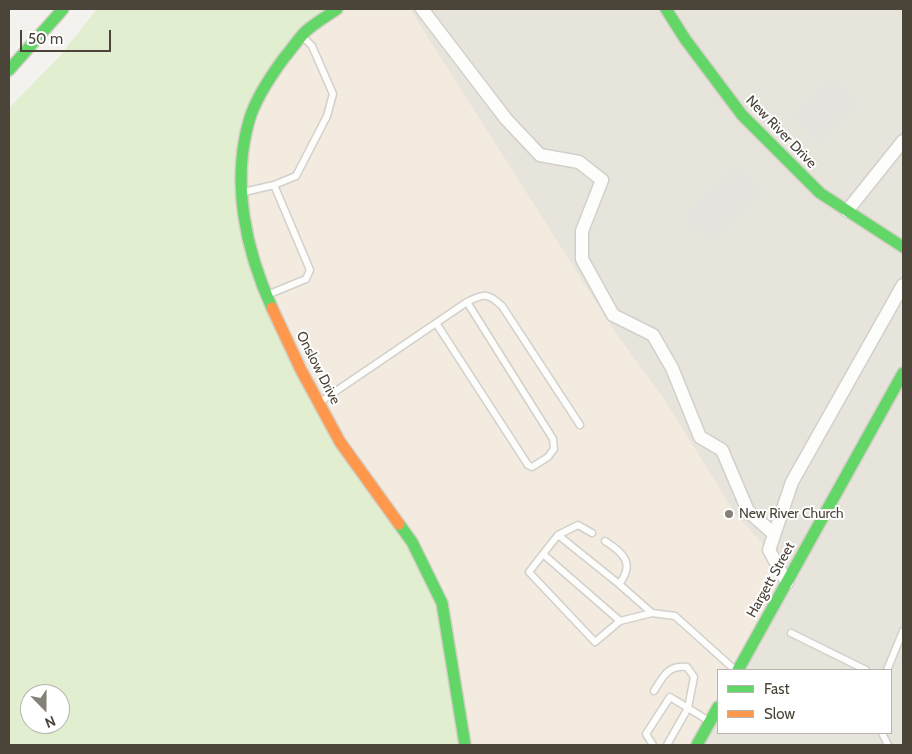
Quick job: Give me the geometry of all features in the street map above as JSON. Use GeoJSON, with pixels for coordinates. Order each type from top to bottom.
{"type":"FeatureCollection","features":[{"type":"Feature","properties":{"kind":"main road"},"geometry":{"type":"LineString","coordinates":[[9,70],[63,9]]}},
{"type":"Feature","properties":{"kind":"main road","name":"Onslow Drive"},"geometry":{"type":"LineString","coordinates":[[336,9],[302,36],[270,77],[249,121],[241,174],[244,224],[266,295],[319,403],[340,442],[412,542],[442,603],[465,745]]}},
{"type":"Feature","properties":{"kind":"main road","name":"New River Drive"},"geometry":{"type":"LineString","coordinates":[[669,10],[685,39],[742,115],[820,193],[903,247]]}},
{"type":"Feature","properties":{"kind":"main road","name":"Hargett Street"},"geometry":{"type":"LineString","coordinates":[[738,669],[903,373]]}},
{"type":"Feature","properties":{"kind":"main road"},"geometry":{"type":"LineString","coordinates":[[697,745],[717,708]]}},
{"type":"Feature","properties":{"kind":"street"},"geometry":{"type":"LineString","coordinates":[[422,9],[506,119],[540,155],[579,162],[602,180],[582,231],[582,259],[613,315],[653,335],[672,368],[700,436],[722,450],[748,511],[774,534]]}},
{"type":"Feature","properties":{"kind":"street"},"geometry":{"type":"LineString","coordinates":[[847,211],[903,140]]}},
{"type":"Feature","properties":{"kind":"street"},"geometry":{"type":"LineString","coordinates":[[787,583],[769,550],[792,482],[903,285]]}},
{"type":"Feature","properties":{"kind":"lane"},"geometry":{"type":"LineString","coordinates":[[242,192],[274,185],[296,176],[327,116],[333,94],[312,46],[302,36]]}},
{"type":"Feature","properties":{"kind":"lane"},"geometry":{"type":"LineString","coordinates":[[266,295],[306,279],[310,270],[274,185]]}},
{"type":"Feature","properties":{"kind":"lane"},"geometry":{"type":"LineString","coordinates":[[319,403],[467,302],[485,295],[492,297],[502,306],[580,425]]}},
{"type":"Feature","properties":{"kind":"lane"},"geometry":{"type":"LineString","coordinates":[[436,323],[528,465],[532,467],[540,464],[554,449],[553,439],[467,302]]}},
{"type":"Feature","properties":{"kind":"lane"},"geometry":{"type":"LineString","coordinates":[[592,533],[578,525],[558,535],[529,572],[595,642],[620,621],[652,613],[675,616],[736,669]]}},
{"type":"Feature","properties":{"kind":"lane"},"geometry":{"type":"LineString","coordinates":[[558,535],[652,613]]}},
{"type":"Feature","properties":{"kind":"lane"},"geometry":{"type":"LineString","coordinates":[[605,541],[618,549],[627,566],[627,574],[619,584]]}},
{"type":"Feature","properties":{"kind":"lane"},"geometry":{"type":"LineString","coordinates":[[543,554],[620,621]]}},
{"type":"Feature","properties":{"kind":"lane"},"geometry":{"type":"LineString","coordinates":[[887,669],[903,631]]}},
{"type":"Feature","properties":{"kind":"lane"},"geometry":{"type":"LineString","coordinates":[[791,633],[864,669]]}},
{"type":"Feature","properties":{"kind":"lane"},"geometry":{"type":"LineString","coordinates":[[654,692],[667,670],[677,666],[687,667],[694,677],[688,708],[667,745]]}},
{"type":"Feature","properties":{"kind":"lane"},"geometry":{"type":"LineString","coordinates":[[653,745],[646,734],[670,697],[710,722]]}},
{"type":"Feature","properties":{"kind":"shaded area"},"geometry":{"type":"Polygon","coordinates":[[[337,9],[903,9],[903,745],[465,745],[337,9]]]}},
{"type":"Feature","properties":{"kind":"shaded area"},"geometry":{"type":"Polygon","coordinates":[[[337,9],[410,9],[615,332],[663,397],[736,515],[769,550],[787,583],[739,669],[717,669],[717,709],[697,745],[465,745],[340,442],[266,295],[241,174],[270,77],[337,9]]]}},
{"type":"Feature","properties":{"kind":"shaded area"},"geometry":{"type":"Polygon","coordinates":[[[833,80],[856,105],[817,140],[793,114],[833,80]]]}},
{"type":"Feature","properties":{"kind":"shaded area"},"geometry":{"type":"Polygon","coordinates":[[[738,169],[759,193],[711,238],[701,234],[690,225],[687,212],[738,169]]]}},
{"type":"Feature","properties":{"kind":"green space"},"geometry":{"type":"Polygon","coordinates":[[[97,9],[337,9],[305,32],[249,121],[244,224],[301,370],[442,603],[465,745],[9,745],[9,108],[59,57],[97,9]]]}},
{"type":"Feature","properties":{"kind":"traffic: fast"},"geometry":{"type":"LineString","coordinates":[[9,70],[63,9]]}},
{"type":"Feature","properties":{"kind":"traffic: fast"},"geometry":{"type":"LineString","coordinates":[[272,308],[255,263],[244,216],[241,168],[244,144],[255,105],[273,73],[300,37],[317,22],[337,9]]}},
{"type":"Feature","properties":{"kind":"traffic: fast"},"geometry":{"type":"LineString","coordinates":[[666,9],[685,39],[742,115],[820,193],[903,247]]}},
{"type":"Feature","properties":{"kind":"traffic: fast"},"geometry":{"type":"LineString","coordinates":[[739,669],[903,373]]}},
{"type":"Feature","properties":{"kind":"traffic: fast"},"geometry":{"type":"LineString","coordinates":[[399,524],[412,542],[442,603],[465,745]]}},
{"type":"Feature","properties":{"kind":"traffic: fast"},"geometry":{"type":"LineString","coordinates":[[697,745],[717,709]]}},
{"type":"Feature","properties":{"kind":"traffic: slow"},"geometry":{"type":"LineString","coordinates":[[272,308],[301,370],[340,442],[399,524]]}},
{"type":"Feature","properties":{"kind":"place","name":"New River Church"},"geometry":{"type":"Point","coordinates":[729,514]}}]}
